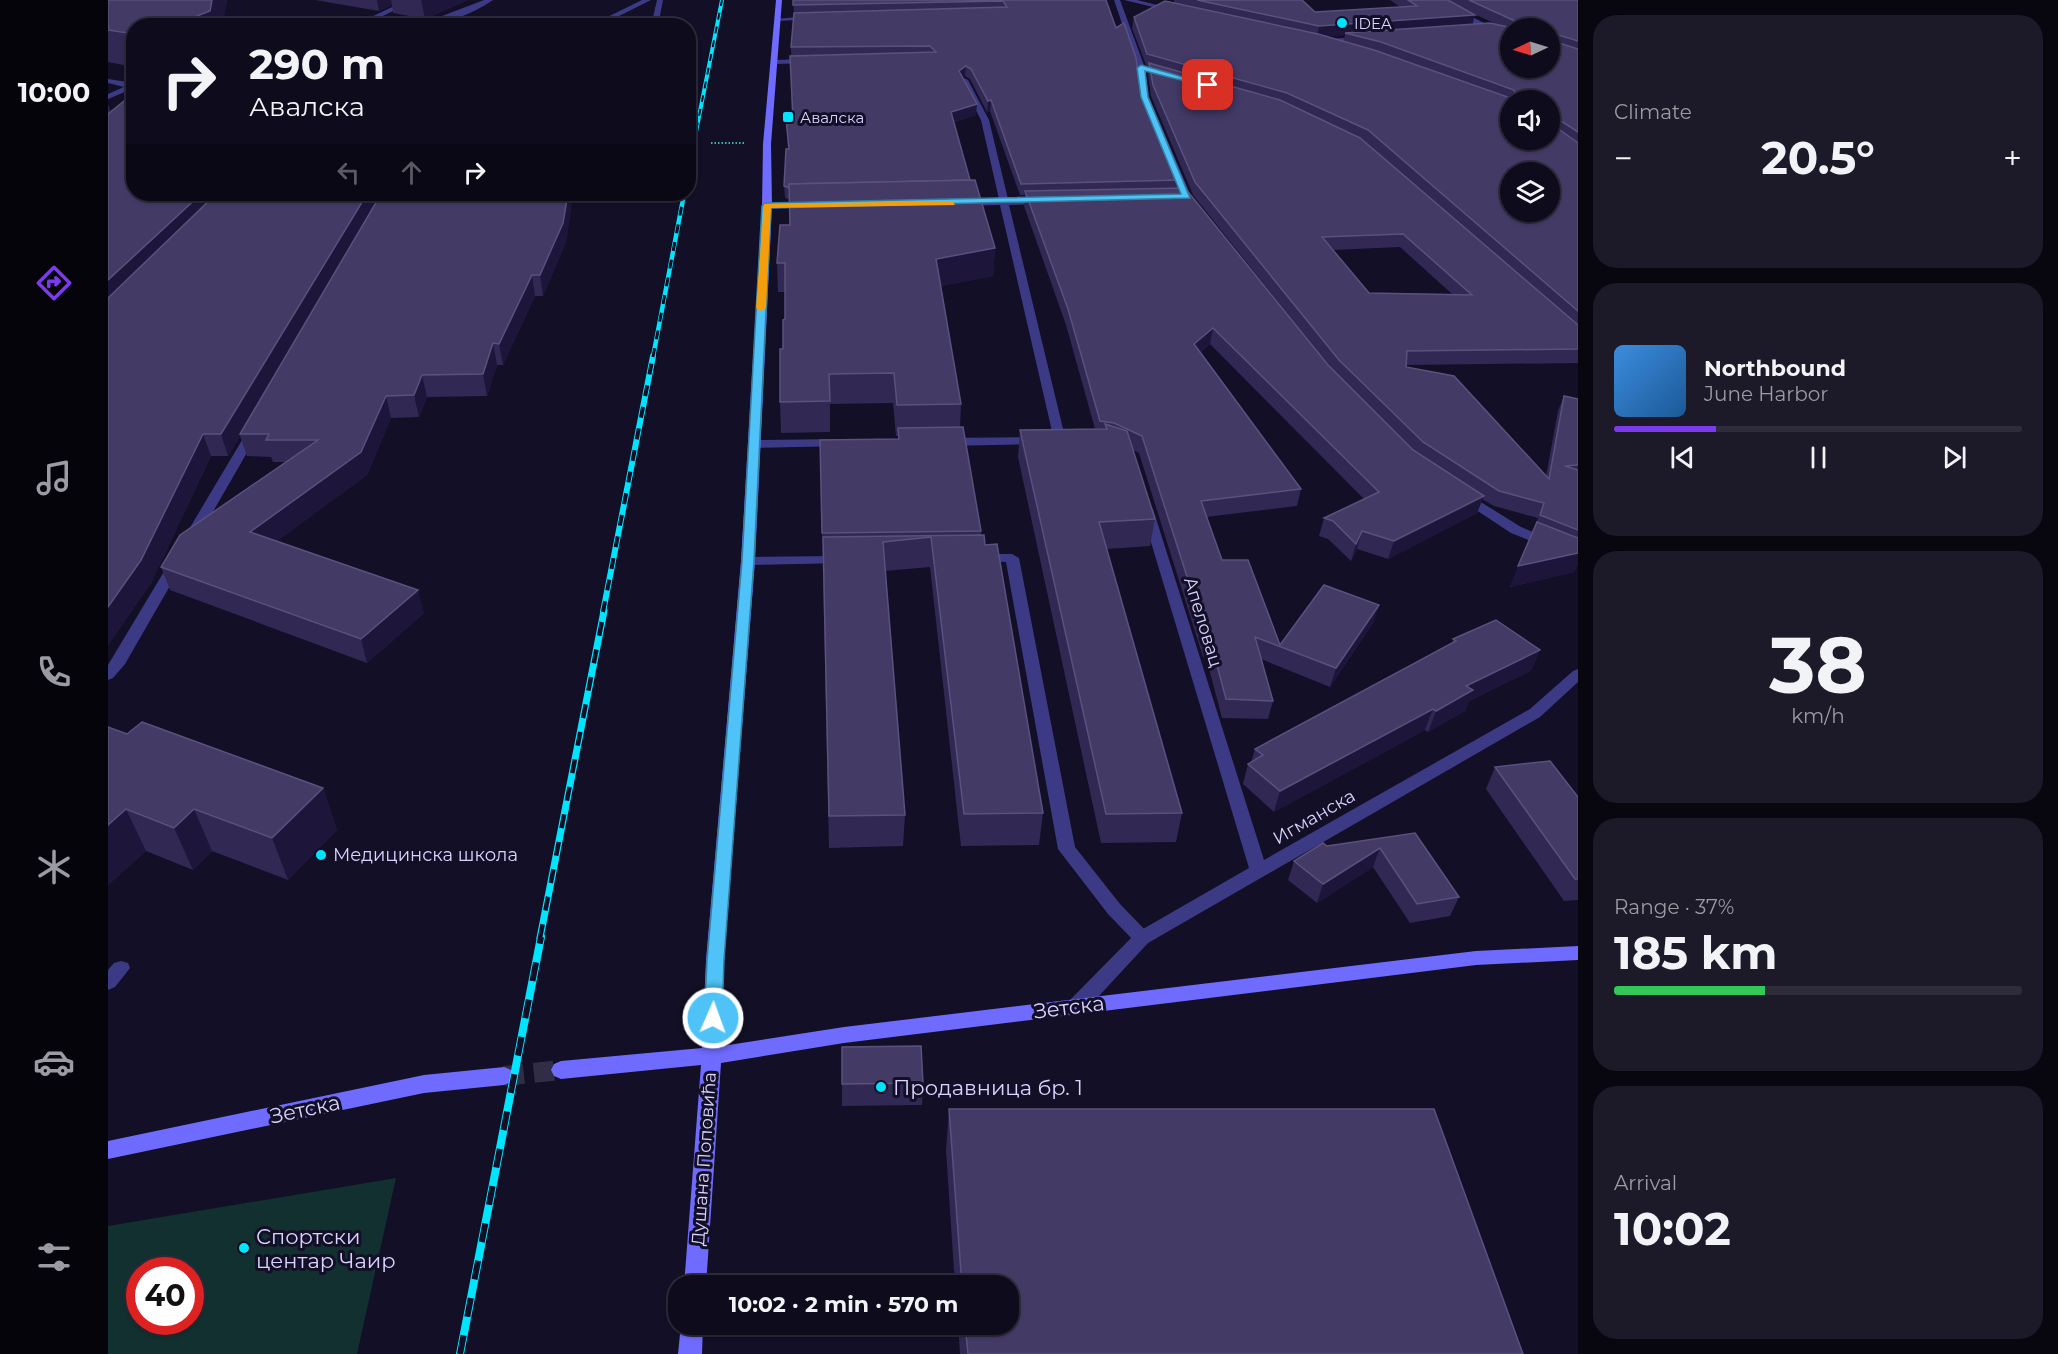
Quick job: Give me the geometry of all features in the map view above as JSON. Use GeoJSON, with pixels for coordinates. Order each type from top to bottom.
{"type":"FeatureCollection","features":[{"type":"Feature","properties":{"kind":"street"},"geometry":{"type":"LineString","coordinates":[[373,18],[413,0]]}},
{"type":"Feature","properties":{"kind":"street"},"geometry":{"type":"LineString","coordinates":[[446,18],[490,0]]}},
{"type":"Feature","properties":{"kind":"street"},"geometry":{"type":"LineString","coordinates":[[609,18],[648,0]]}},
{"type":"Feature","properties":{"kind":"street"},"geometry":{"type":"LineString","coordinates":[[656,18],[660,0]]}},
{"type":"Feature","properties":{"kind":"street","name":"Душана Поповића"},"geometry":{"type":"LineString","coordinates":[[696,1275],[712,1056],[715,960],[748,561],[766,206],[767,144],[779,0]]}},
{"type":"Feature","properties":{"kind":"street"},"geometry":{"type":"LineString","coordinates":[[1117,0],[1146,69],[1145,97],[1181,197],[1201,215]]}},
{"type":"Feature","properties":{"kind":"street"},"geometry":{"type":"LineString","coordinates":[[1127,0],[1183,12]]}},
{"type":"Feature","properties":{"kind":"street"},"geometry":{"type":"LineString","coordinates":[[1434,0],[1489,29],[1500,32]]}},
{"type":"Feature","properties":{"kind":"street"},"geometry":{"type":"LineString","coordinates":[[778,19],[818,18]]}},
{"type":"Feature","properties":{"kind":"street"},"geometry":{"type":"LineString","coordinates":[[1466,31],[1489,29]]}},
{"type":"Feature","properties":{"kind":"street"},"geometry":{"type":"LineString","coordinates":[[1317,41],[1375,37]]}},
{"type":"Feature","properties":{"kind":"street"},"geometry":{"type":"LineString","coordinates":[[1306,38],[1346,49]]}},
{"type":"Feature","properties":{"kind":"street"},"geometry":{"type":"LineString","coordinates":[[775,62],[822,61]]}},
{"type":"Feature","properties":{"kind":"street"},"geometry":{"type":"LineString","coordinates":[[964,80],[985,120],[1060,440]]}},
{"type":"Feature","properties":{"kind":"street"},"geometry":{"type":"LineString","coordinates":[[108,81],[126,85]]}},
{"type":"Feature","properties":{"kind":"street"},"geometry":{"type":"LineString","coordinates":[[108,97],[126,89]]}},
{"type":"Feature","properties":{"kind":"street"},"geometry":{"type":"LineString","coordinates":[[957,203],[1049,201]]}},
{"type":"Feature","properties":{"kind":"street"},"geometry":{"type":"LineString","coordinates":[[766,206],[818,205]]}},
{"type":"Feature","properties":{"kind":"street"},"geometry":{"type":"LineString","coordinates":[[108,675],[120,661],[263,414]]}},
{"type":"Feature","properties":{"kind":"street"},"geometry":{"type":"LineString","coordinates":[[932,442],[1060,440],[1080,443]]}},
{"type":"Feature","properties":{"kind":"street"},"geometry":{"type":"LineString","coordinates":[[755,444],[851,443]]}},
{"type":"Feature","properties":{"kind":"street"},"geometry":{"type":"LineString","coordinates":[[1451,487],[1516,530],[1578,556]]}},
{"type":"Feature","properties":{"kind":"street","name":"Апеловац"},"geometry":{"type":"LineString","coordinates":[[1144,500],[1259,871]]}},
{"type":"Feature","properties":{"kind":"street"},"geometry":{"type":"LineString","coordinates":[[965,559],[1012,558],[1067,849],[1114,909],[1142,938]]}},
{"type":"Feature","properties":{"kind":"street"},"geometry":{"type":"LineString","coordinates":[[748,561],[859,560]]}},
{"type":"Feature","properties":{"kind":"street","name":"Игманска"},"geometry":{"type":"LineString","coordinates":[[1078,1005],[1142,938],[1535,713],[1578,674]]}},
{"type":"Feature","properties":{"kind":"street","name":"Зетска"},"geometry":{"type":"LineString","coordinates":[[561,1070],[712,1056],[844,1035],[1476,958],[1578,953]]}},
{"type":"Feature","properties":{"kind":"street","name":"Зетска"},"geometry":{"type":"LineString","coordinates":[[108,1150],[424,1084],[504,1076]]}},
{"type":"Feature","properties":{"kind":"street"},"geometry":{"type":"LineString","coordinates":[[690,1354],[691,1335]]}},
{"type":"Feature","properties":{"kind":"path"},"geometry":{"type":"LineString","coordinates":[[711,143],[737,143]]}},
{"type":"Feature","properties":{"kind":"green space","name":"Спортски центар Чаир"},"geometry":{"type":"Polygon","coordinates":[[[396,1178],[357,1354],[108,1354],[108,1226],[396,1178]]]}},
{"type":"Feature","properties":{"kind":"building"},"geometry":{"type":"Polygon","coordinates":[[[108,0],[212,0],[210,11],[192,18],[126,18],[126,33],[108,30],[108,0]]]}},
{"type":"Feature","properties":{"kind":"building"},"geometry":{"type":"Polygon","coordinates":[[[793,0],[1106,0],[1116,28],[1124,23],[1136,58],[1140,87],[1179,180],[1021,184],[991,100],[988,101],[971,69],[966,66],[959,71],[977,104],[951,112],[970,180],[789,184],[790,188],[784,186],[786,149],[789,149],[786,119],[793,119],[790,56],[936,52],[930,46],[791,47],[794,13],[1007,7],[1003,1],[793,5],[793,0]]]}},
{"type":"Feature","properties":{"kind":"building"},"geometry":{"type":"Polygon","coordinates":[[[1197,0],[1302,0],[1315,12],[1417,6],[1408,0],[1448,0],[1475,15],[1319,26],[1197,0]]]}},
{"type":"Feature","properties":{"kind":"building"},"geometry":{"type":"Polygon","coordinates":[[[1469,0],[1578,0],[1578,41],[1560,35],[1560,18],[1508,18],[1469,0]]]}},
{"type":"Feature","properties":{"kind":"building"},"geometry":{"type":"Polygon","coordinates":[[[1165,1],[1318,34],[1374,50],[1500,94],[1500,150],[1560,150],[1560,130],[1578,143],[1578,311],[1368,130],[1287,93],[1147,54],[1134,17],[1165,1]]]}},
{"type":"Feature","properties":{"kind":"building"},"geometry":{"type":"Polygon","coordinates":[[[1490,23],[1500,25],[1500,78],[1560,78],[1560,43],[1578,49],[1578,132],[1560,120],[1560,90],[1514,90],[1381,42],[1345,33],[1490,23]]]}},
{"type":"Feature","properties":{"kind":"building"},"geometry":{"type":"Polygon","coordinates":[[[1149,63],[1280,100],[1360,138],[1578,325],[1578,349],[1407,351],[1406,367],[1454,376],[1549,479],[1564,396],[1578,399],[1578,465],[1565,466],[1578,470],[1578,530],[1540,515],[1544,503],[1499,491],[1423,442],[1339,360],[1195,182],[1153,85],[1149,63]],[[1403,234],[1322,237],[1369,293],[1472,295],[1403,234]]]}},
{"type":"Feature","properties":{"kind":"building"},"geometry":{"type":"Polygon","coordinates":[[[126,99],[126,201],[193,201],[108,280],[108,114],[126,99]]]}},
{"type":"Feature","properties":{"kind":"building"},"geometry":{"type":"Polygon","coordinates":[[[975,180],[995,248],[936,259],[961,404],[897,405],[894,373],[829,374],[830,401],[780,402],[780,349],[783,349],[783,320],[785,319],[785,263],[777,263],[780,225],[790,225],[789,184],[975,180]]]}},
{"type":"Feature","properties":{"kind":"building"},"geometry":{"type":"Polygon","coordinates":[[[1185,188],[1328,365],[1413,450],[1484,496],[1394,541],[1362,531],[1356,544],[1333,521],[1324,518],[1379,492],[1213,328],[1194,344],[1301,489],[1201,501],[1222,560],[1248,560],[1280,645],[1324,585],[1379,605],[1336,668],[1255,637],[1273,701],[1226,699],[1210,639],[1207,639],[1142,436],[1114,423],[1100,421],[1068,309],[1025,191],[1185,188]]]}},
{"type":"Feature","properties":{"kind":"building"},"geometry":{"type":"Polygon","coordinates":[[[209,201],[363,201],[221,434],[203,434],[141,560],[108,607],[108,298],[209,201]]]}},
{"type":"Feature","properties":{"kind":"building"},"geometry":{"type":"Polygon","coordinates":[[[377,201],[567,201],[563,223],[540,275],[532,275],[499,344],[493,343],[483,374],[422,375],[414,395],[386,396],[361,452],[250,532],[418,590],[361,639],[161,567],[180,535],[318,440],[266,440],[269,434],[240,434],[377,201]]]}},
{"type":"Feature","properties":{"kind":"building"},"geometry":{"type":"Polygon","coordinates":[[[1105,424],[1127,431],[1155,519],[1099,522],[1182,813],[1106,814],[1020,430],[1107,429],[1105,424]]]}},
{"type":"Feature","properties":{"kind":"building"},"geometry":{"type":"Polygon","coordinates":[[[963,427],[981,531],[822,533],[820,440],[899,439],[898,428],[963,427]]]}},
{"type":"Feature","properties":{"kind":"building"},"geometry":{"type":"Polygon","coordinates":[[[1537,522],[1578,538],[1578,553],[1518,566],[1537,522]]]}},
{"type":"Feature","properties":{"kind":"building"},"geometry":{"type":"Polygon","coordinates":[[[984,535],[985,545],[997,544],[1043,813],[964,814],[931,537],[883,542],[905,815],[829,816],[823,537],[984,535]]]}},
{"type":"Feature","properties":{"kind":"building"},"geometry":{"type":"Polygon","coordinates":[[[1496,620],[1540,650],[1466,686],[1473,690],[1436,711],[1433,709],[1280,791],[1248,764],[1263,755],[1255,749],[1456,641],[1453,639],[1496,620]]]}},
{"type":"Feature","properties":{"kind":"building"},"geometry":{"type":"Polygon","coordinates":[[[142,722],[323,788],[272,838],[194,809],[174,828],[126,809],[108,825],[108,727],[127,734],[142,722]]]}},
{"type":"Feature","properties":{"kind":"building"},"geometry":{"type":"Polygon","coordinates":[[[1550,761],[1578,797],[1578,879],[1575,879],[1495,767],[1550,761]]]}},
{"type":"Feature","properties":{"kind":"building"},"geometry":{"type":"Polygon","coordinates":[[[1415,833],[1459,897],[1417,904],[1380,848],[1323,884],[1294,861],[1323,843],[1327,846],[1415,833]]]}},
{"type":"Feature","properties":{"kind":"building"},"geometry":{"type":"Polygon","coordinates":[[[921,1046],[923,1083],[842,1084],[842,1047],[921,1046]]]}},
{"type":"Feature","properties":{"kind":"building"},"geometry":{"type":"Polygon","coordinates":[[[949,1109],[1434,1109],[1523,1354],[968,1354],[966,1335],[1019,1335],[1019,1275],[961,1275],[949,1109]]]}},
{"type":"Feature","properties":{"kind":"tunnel"},"geometry":{"type":"LineString","coordinates":[[504,1076],[561,1070]]}},
{"type":"Feature","properties":{"kind":"railway"},"geometry":{"type":"LineString","coordinates":[[696,132],[722,0]]}},
{"type":"Feature","properties":{"kind":"railway"},"geometry":{"type":"LineString","coordinates":[[653,357],[683,201]]}},
{"type":"Feature","properties":{"kind":"railway"},"geometry":{"type":"LineString","coordinates":[[603,612],[653,356]]}},
{"type":"Feature","properties":{"kind":"railway"},"geometry":{"type":"LineString","coordinates":[[540,938],[604,611]]}},
{"type":"Feature","properties":{"kind":"railway"},"geometry":{"type":"LineString","coordinates":[[460,1354],[541,937]]}},
{"type":"Feature","properties":{"kind":"slow traffic"},"geometry":{"type":"LineString","coordinates":[[761,308],[766,206],[952,203]]}},
{"type":"Feature","properties":{"kind":"place","name":"IDEA"},"geometry":{"type":"Point","coordinates":[1342,23]}},
{"type":"Feature","properties":{"kind":"place","name":"Авалска"},"geometry":{"type":"Point","coordinates":[788,117]}},
{"type":"Feature","properties":{"kind":"place","name":"Медицинска школа"},"geometry":{"type":"Point","coordinates":[321,855]}},
{"type":"Feature","properties":{"kind":"place","name":"Продавница бр. 1"},"geometry":{"type":"Point","coordinates":[881,1087]}},
{"type":"Feature","properties":{"kind":"place","name":"Спортски центар Чаир"},"geometry":{"type":"Point","coordinates":[244,1248]}},
{"type":"Feature","properties":{"kind":"route"},"geometry":{"type":"LineString","coordinates":[[713,1018],[715,960],[748,561],[766,206],[1187,197],[1145,97],[1141,68],[1208,85]]}}]}
